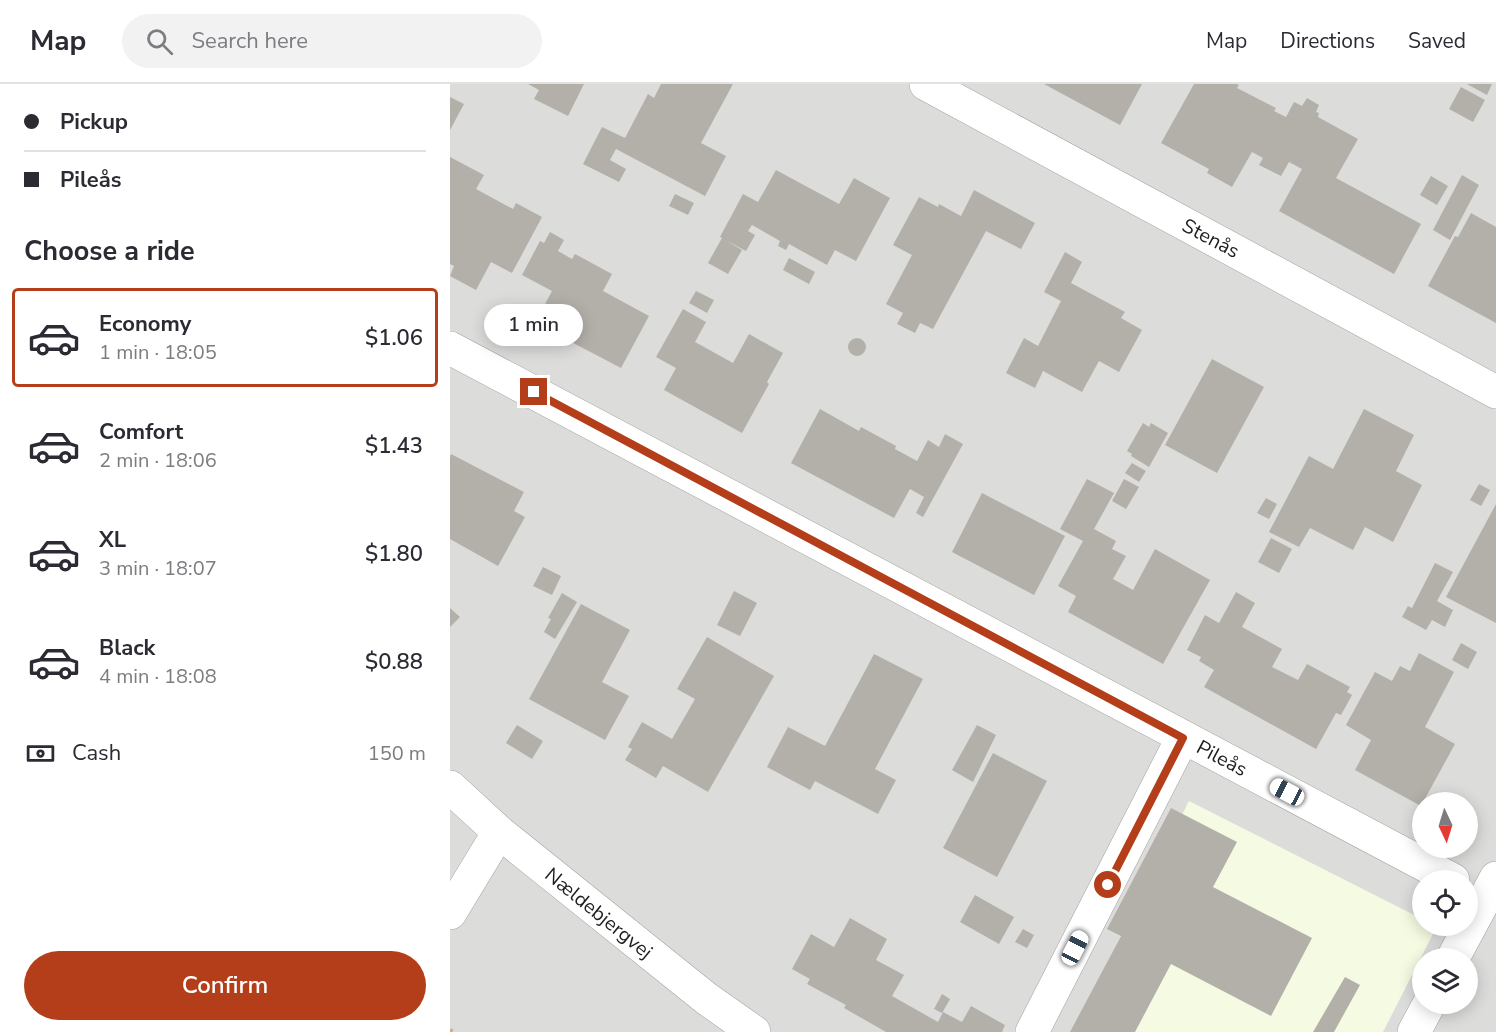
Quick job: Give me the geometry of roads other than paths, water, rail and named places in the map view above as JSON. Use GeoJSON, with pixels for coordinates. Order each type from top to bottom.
{"type":"FeatureCollection","features":[{"type":"Feature","properties":{"kind":"street","name":"Stenås"},"geometry":{"type":"LineString","coordinates":[[926,84],[1496,392]]}},
{"type":"Feature","properties":{"kind":"street","name":"Pileås"},"geometry":{"type":"LineString","coordinates":[[450,348],[1434,870]]}},
{"type":"Feature","properties":{"kind":"street"},"geometry":{"type":"LineString","coordinates":[[1032,1032],[1183,738]]}},
{"type":"Feature","properties":{"kind":"street","name":"Nældebjergvej"},"geometry":{"type":"LineString","coordinates":[[450,787],[499,832],[707,999],[754,1032]]}},
{"type":"Feature","properties":{"kind":"street"},"geometry":{"type":"LineString","coordinates":[[450,913],[499,832]]}},
{"type":"Feature","properties":{"kind":"street"},"geometry":{"type":"LineString","coordinates":[[1458,948],[1486,892]]}},
{"type":"Feature","properties":{"kind":"street"},"geometry":{"type":"LineString","coordinates":[[1414,1032],[1424,1014]]}}]}
